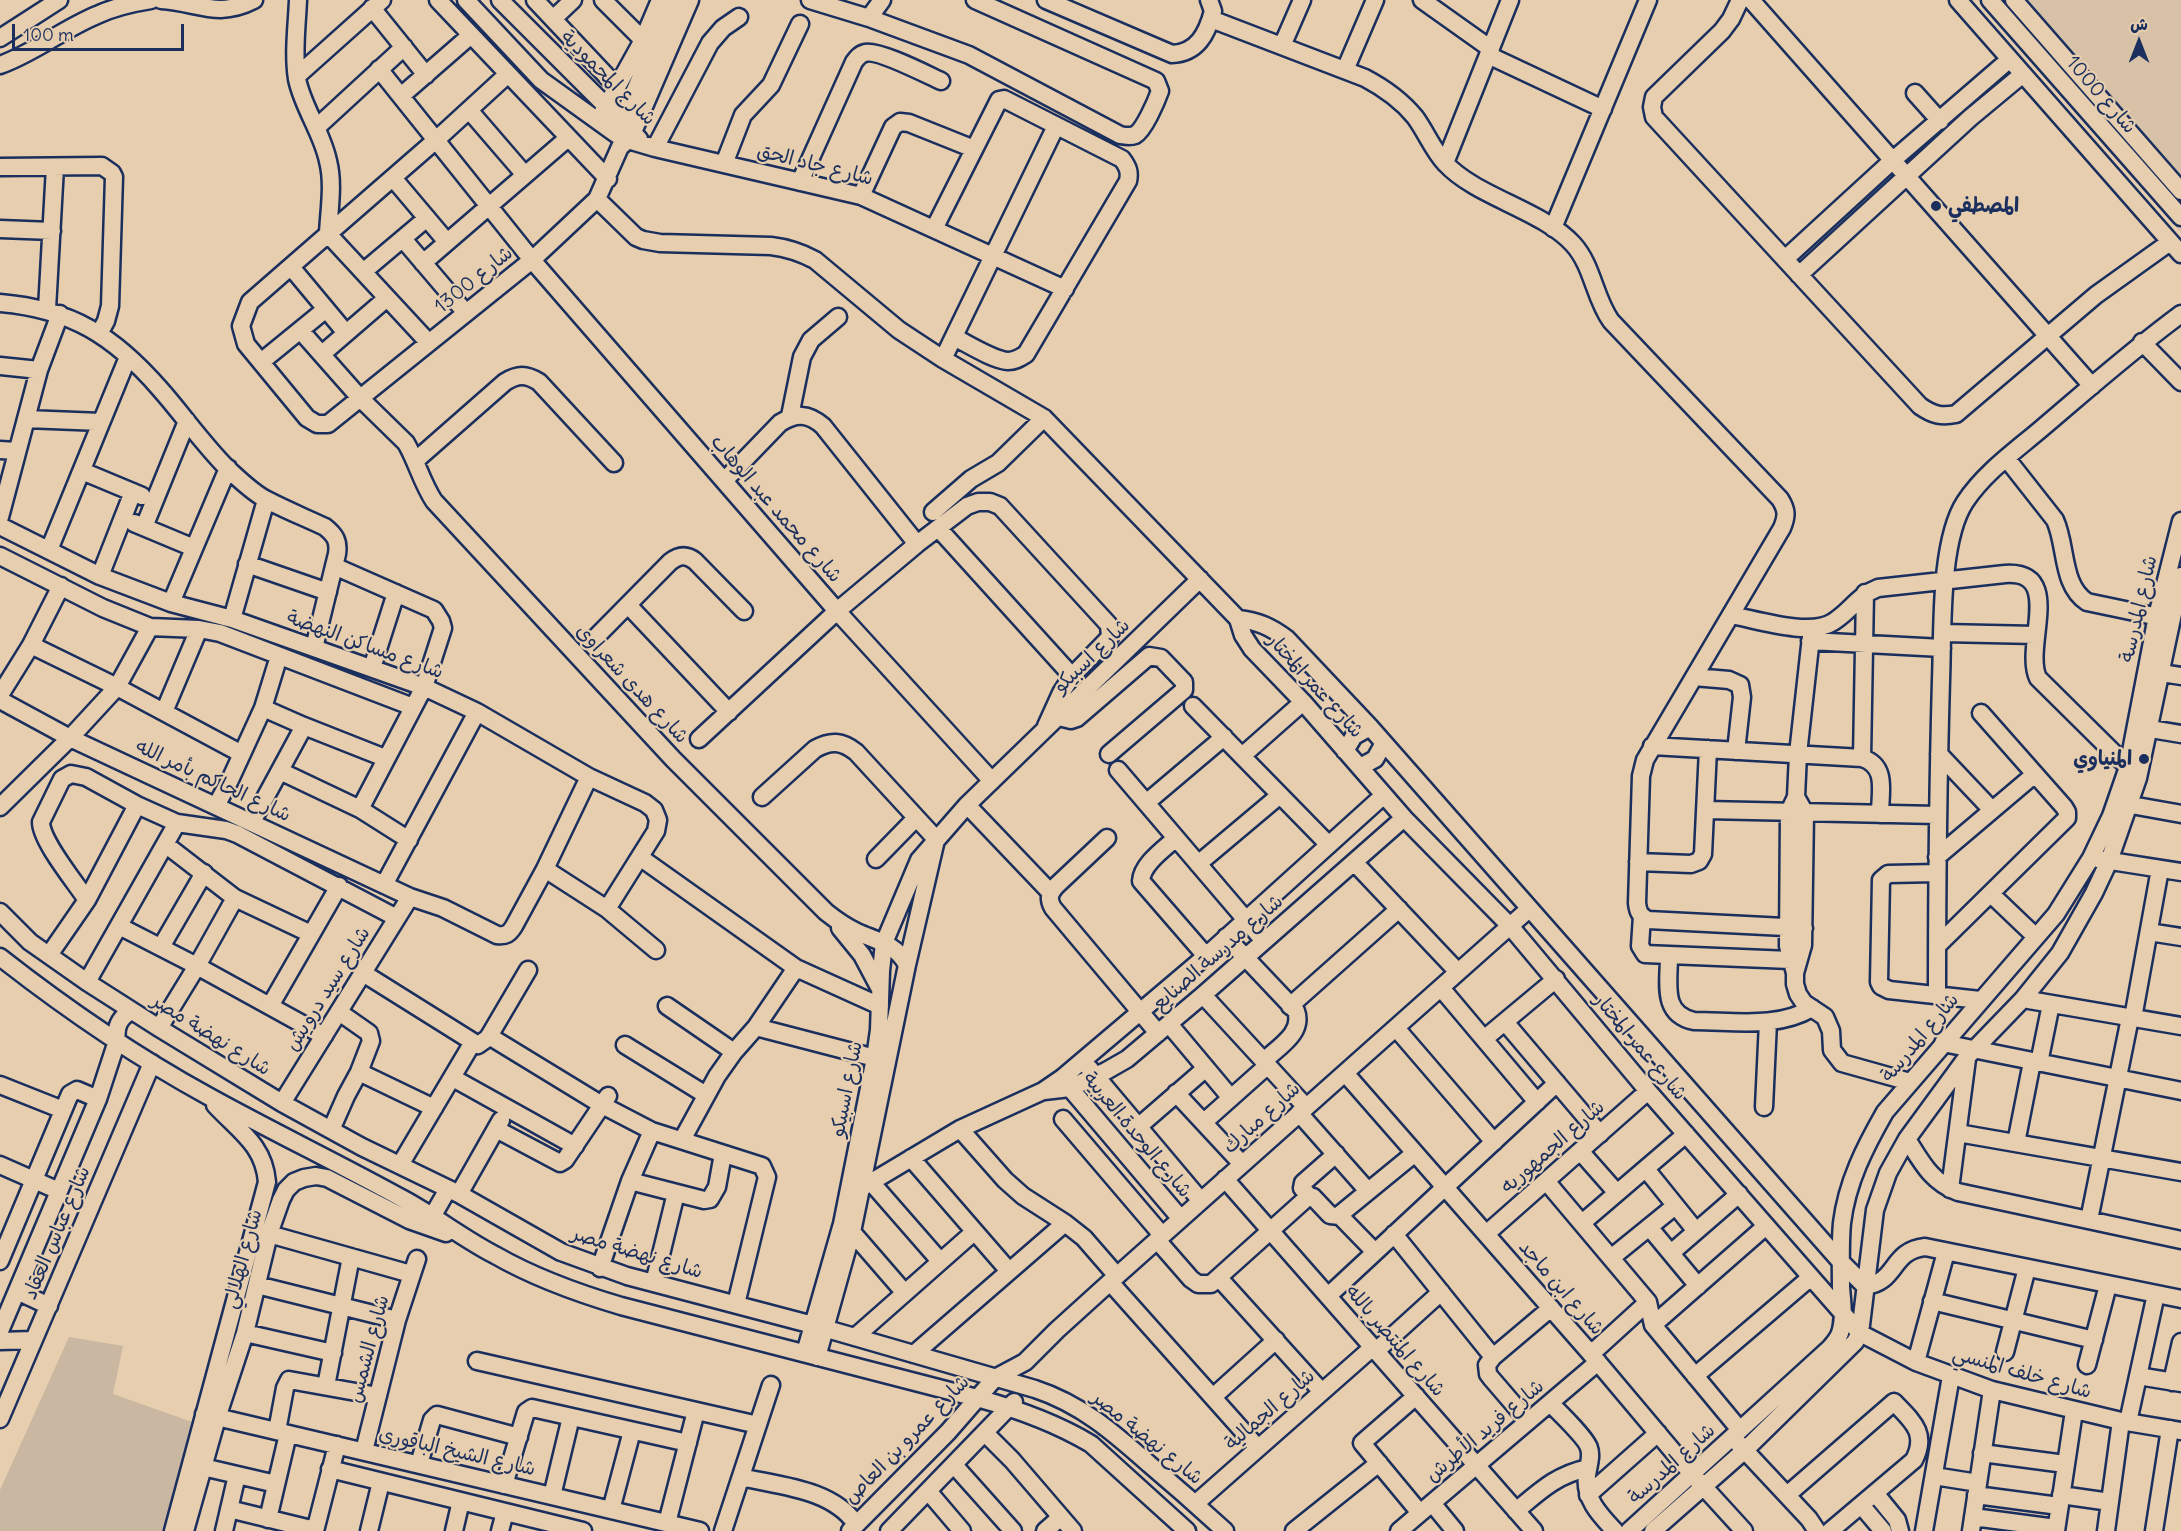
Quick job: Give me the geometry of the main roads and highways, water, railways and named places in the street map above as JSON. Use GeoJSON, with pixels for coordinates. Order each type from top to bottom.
{"type":"FeatureCollection","features":[{"type":"Feature","properties":{"kind":"place","name":"المصطفي"},"geometry":{"type":"Point","coordinates":[1936,206]}},
{"type":"Feature","properties":{"kind":"place","name":"المنياوي"},"geometry":{"type":"Point","coordinates":[2144,759]}}]}
